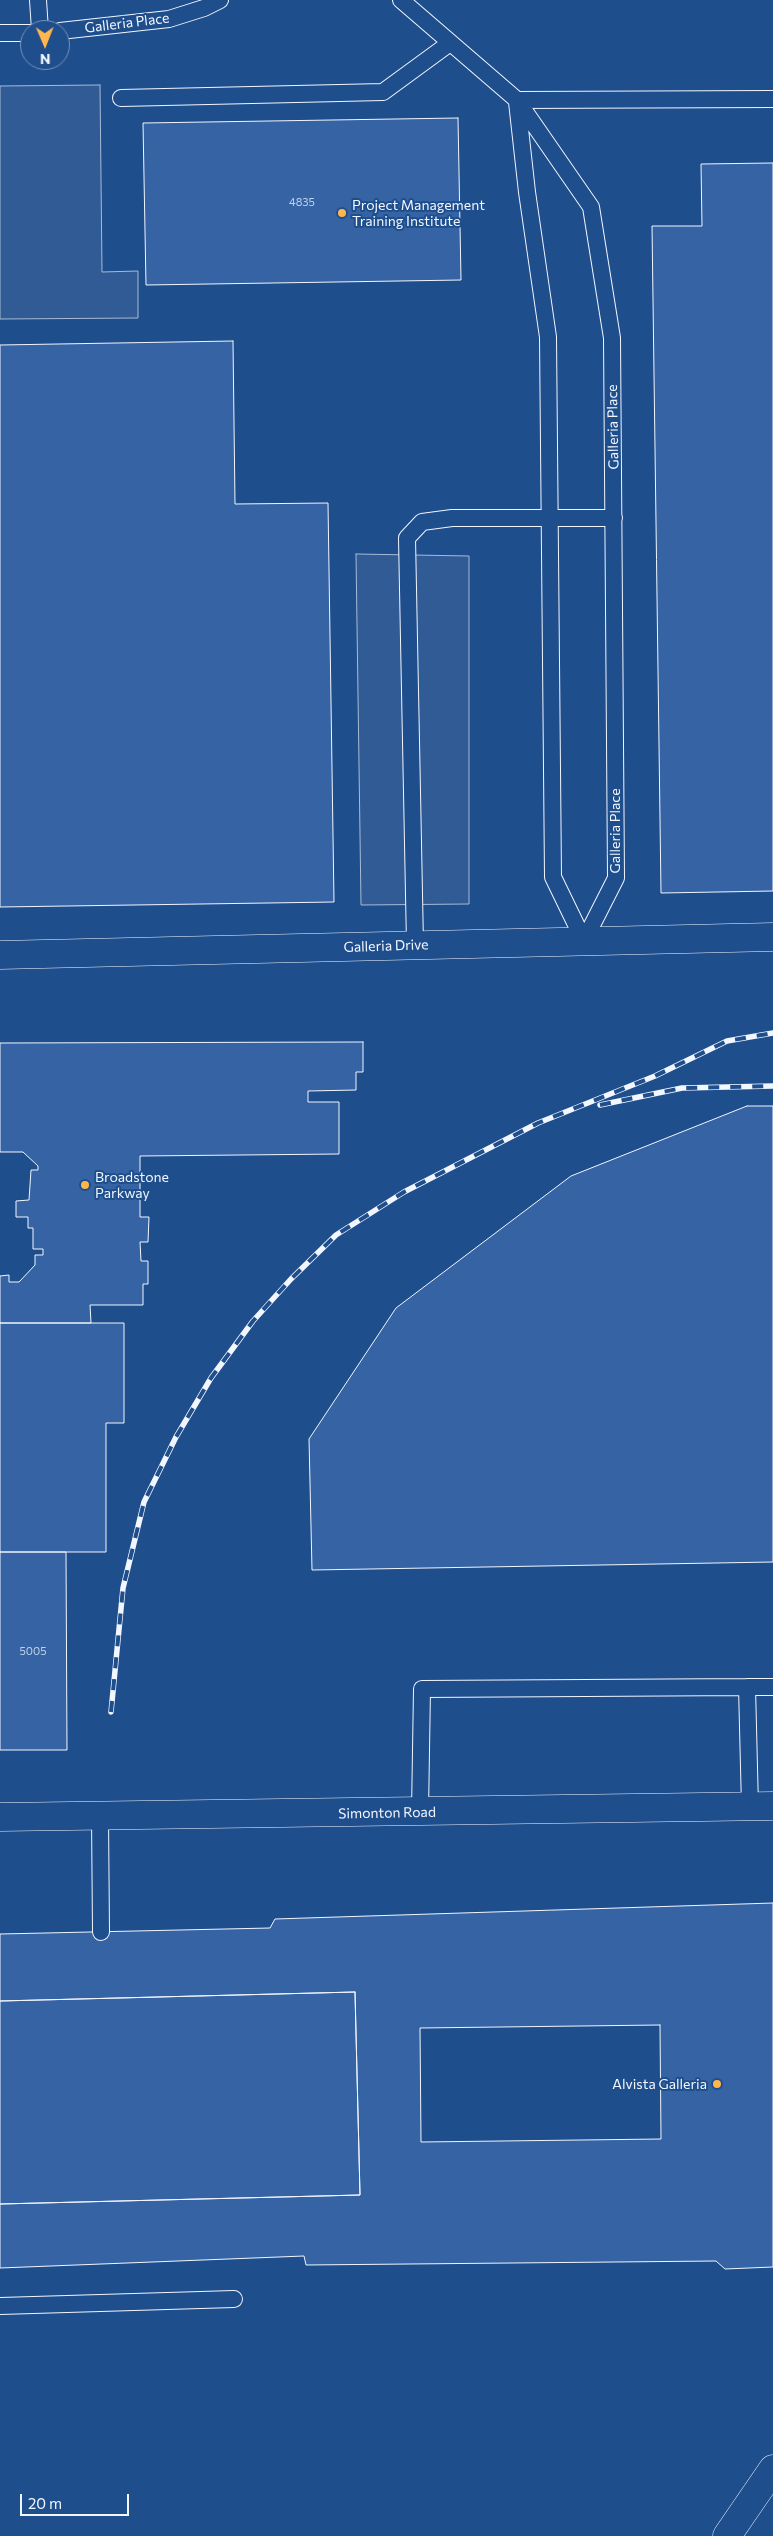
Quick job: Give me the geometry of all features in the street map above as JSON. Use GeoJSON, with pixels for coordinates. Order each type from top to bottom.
{"type":"FeatureCollection","features":[{"type":"Feature","properties":{"kind":"street","name":"Galleria Drive"},"geometry":{"type":"LineString","coordinates":[[0,956],[584,940],[773,937]]}},
{"type":"Feature","properties":{"kind":"street","name":"Simonton Road"},"geometry":{"type":"LineString","coordinates":[[0,1817],[762,1806]]}},
{"type":"Feature","properties":{"kind":"street"},"geometry":{"type":"LineString","coordinates":[[727,2536],[773,2469]]}},
{"type":"Feature","properties":{"kind":"lane"},"geometry":{"type":"LineString","coordinates":[[38,0],[39,20]]}},
{"type":"Feature","properties":{"kind":"lane","name":"Galleria Place"},"geometry":{"type":"LineString","coordinates":[[70,30],[169,19],[204,8],[220,0]]}},
{"type":"Feature","properties":{"kind":"lane","name":"Galleria Place"},"geometry":{"type":"LineString","coordinates":[[402,0],[517,100],[591,207],[612,338],[616,878],[584,940]]}},
{"type":"Feature","properties":{"kind":"lane"},"geometry":{"type":"LineString","coordinates":[[0,33],[20,33]]}},
{"type":"Feature","properties":{"kind":"lane"},"geometry":{"type":"LineString","coordinates":[[121,98],[383,92],[450,43]]}},
{"type":"Feature","properties":{"kind":"lane"},"geometry":{"type":"LineString","coordinates":[[584,940],[553,878],[548,337],[527,192],[517,100],[773,99]]}},
{"type":"Feature","properties":{"kind":"lane"},"geometry":{"type":"LineString","coordinates":[[415,945],[407,538],[422,522],[452,518],[614,518]]}},
{"type":"Feature","properties":{"kind":"lane"},"geometry":{"type":"LineString","coordinates":[[747,1687],[762,1806]]}},
{"type":"Feature","properties":{"kind":"lane"},"geometry":{"type":"LineString","coordinates":[[420,1812],[422,1689],[773,1687]]}},
{"type":"Feature","properties":{"kind":"lane"},"geometry":{"type":"LineString","coordinates":[[100,1817],[101,1932]]}},
{"type":"Feature","properties":{"kind":"lane"},"geometry":{"type":"LineString","coordinates":[[0,2306],[234,2299]]}},
{"type":"Feature","properties":{"kind":"shaded area"},"geometry":{"type":"Polygon","coordinates":[[[100,85],[102,272],[138,271],[138,318],[0,319],[0,86],[100,85]]]}},
{"type":"Feature","properties":{"kind":"shaded area"},"geometry":{"type":"Polygon","coordinates":[[[356,554],[469,556],[469,904],[361,905],[356,554]]]}},
{"type":"Feature","properties":{"kind":"building"},"geometry":{"type":"Polygon","coordinates":[[[458,118],[461,280],[146,285],[143,123],[458,118]]]}},
{"type":"Feature","properties":{"kind":"building"},"geometry":{"type":"Polygon","coordinates":[[[773,163],[773,891],[661,893],[652,226],[702,226],[701,164],[773,163]]]}},
{"type":"Feature","properties":{"kind":"building"},"geometry":{"type":"Polygon","coordinates":[[[233,341],[235,504],[328,503],[334,902],[0,907],[0,345],[233,341]]]}},
{"type":"Feature","properties":{"kind":"building","name":"Broadstone Parkway"},"geometry":{"type":"Polygon","coordinates":[[[363,1042],[363,1072],[356,1072],[356,1090],[308,1091],[308,1102],[339,1102],[339,1154],[140,1156],[140,1217],[149,1217],[148,1242],[140,1242],[141,1261],[148,1261],[148,1284],[143,1284],[143,1305],[90,1305],[91,1323],[0,1323],[0,1276],[9,1275],[9,1282],[19,1282],[35,1265],[35,1255],[43,1255],[43,1249],[33,1249],[33,1228],[28,1228],[28,1217],[16,1217],[16,1201],[29,1200],[31,1170],[38,1170],[38,1166],[23,1152],[0,1152],[0,1043],[363,1042]]]}},
{"type":"Feature","properties":{"kind":"building"},"geometry":{"type":"Polygon","coordinates":[[[747,1106],[773,1106],[773,1562],[312,1570],[309,1439],[396,1308],[571,1176],[747,1106]]]}},
{"type":"Feature","properties":{"kind":"building"},"geometry":{"type":"Polygon","coordinates":[[[0,1323],[124,1323],[124,1423],[106,1423],[106,1552],[0,1552],[0,1323]]]}},
{"type":"Feature","properties":{"kind":"building"},"geometry":{"type":"Polygon","coordinates":[[[0,1552],[66,1552],[67,1750],[0,1750],[0,1552]]]}},
{"type":"Feature","properties":{"kind":"building","name":"Alvista Galleria"},"geometry":{"type":"Polygon","coordinates":[[[773,1903],[773,2267],[725,2269],[716,2261],[306,2265],[304,2256],[0,2268],[0,2204],[360,2195],[355,1992],[0,2001],[0,1934],[270,1928],[275,1919],[773,1903]],[[660,2025],[420,2028],[421,2142],[661,2139],[660,2025]]]}},
{"type":"Feature","properties":{"kind":"building"},"geometry":{"type":"Polygon","coordinates":[[[355,1992],[360,2195],[0,2204],[0,2001],[355,1992]]]}},
{"type":"Feature","properties":{"kind":"railway"},"geometry":{"type":"LineString","coordinates":[[111,1712],[123,1588],[144,1502],[176,1437],[211,1378],[253,1321],[291,1279],[336,1235],[404,1192],[538,1123],[655,1076],[727,1041],[773,1033]]}},
{"type":"Feature","properties":{"kind":"railway"},"geometry":{"type":"LineString","coordinates":[[600,1105],[682,1088],[773,1086]]}},
{"type":"Feature","properties":{"kind":"place","name":"Project Management Training Institute"},"geometry":{"type":"Point","coordinates":[342,213]}},
{"type":"Feature","properties":{"kind":"place","name":"Broadstone Parkway"},"geometry":{"type":"Point","coordinates":[85,1185]}},
{"type":"Feature","properties":{"kind":"place","name":"Alvista Galleria"},"geometry":{"type":"Point","coordinates":[717,2084]}}]}
